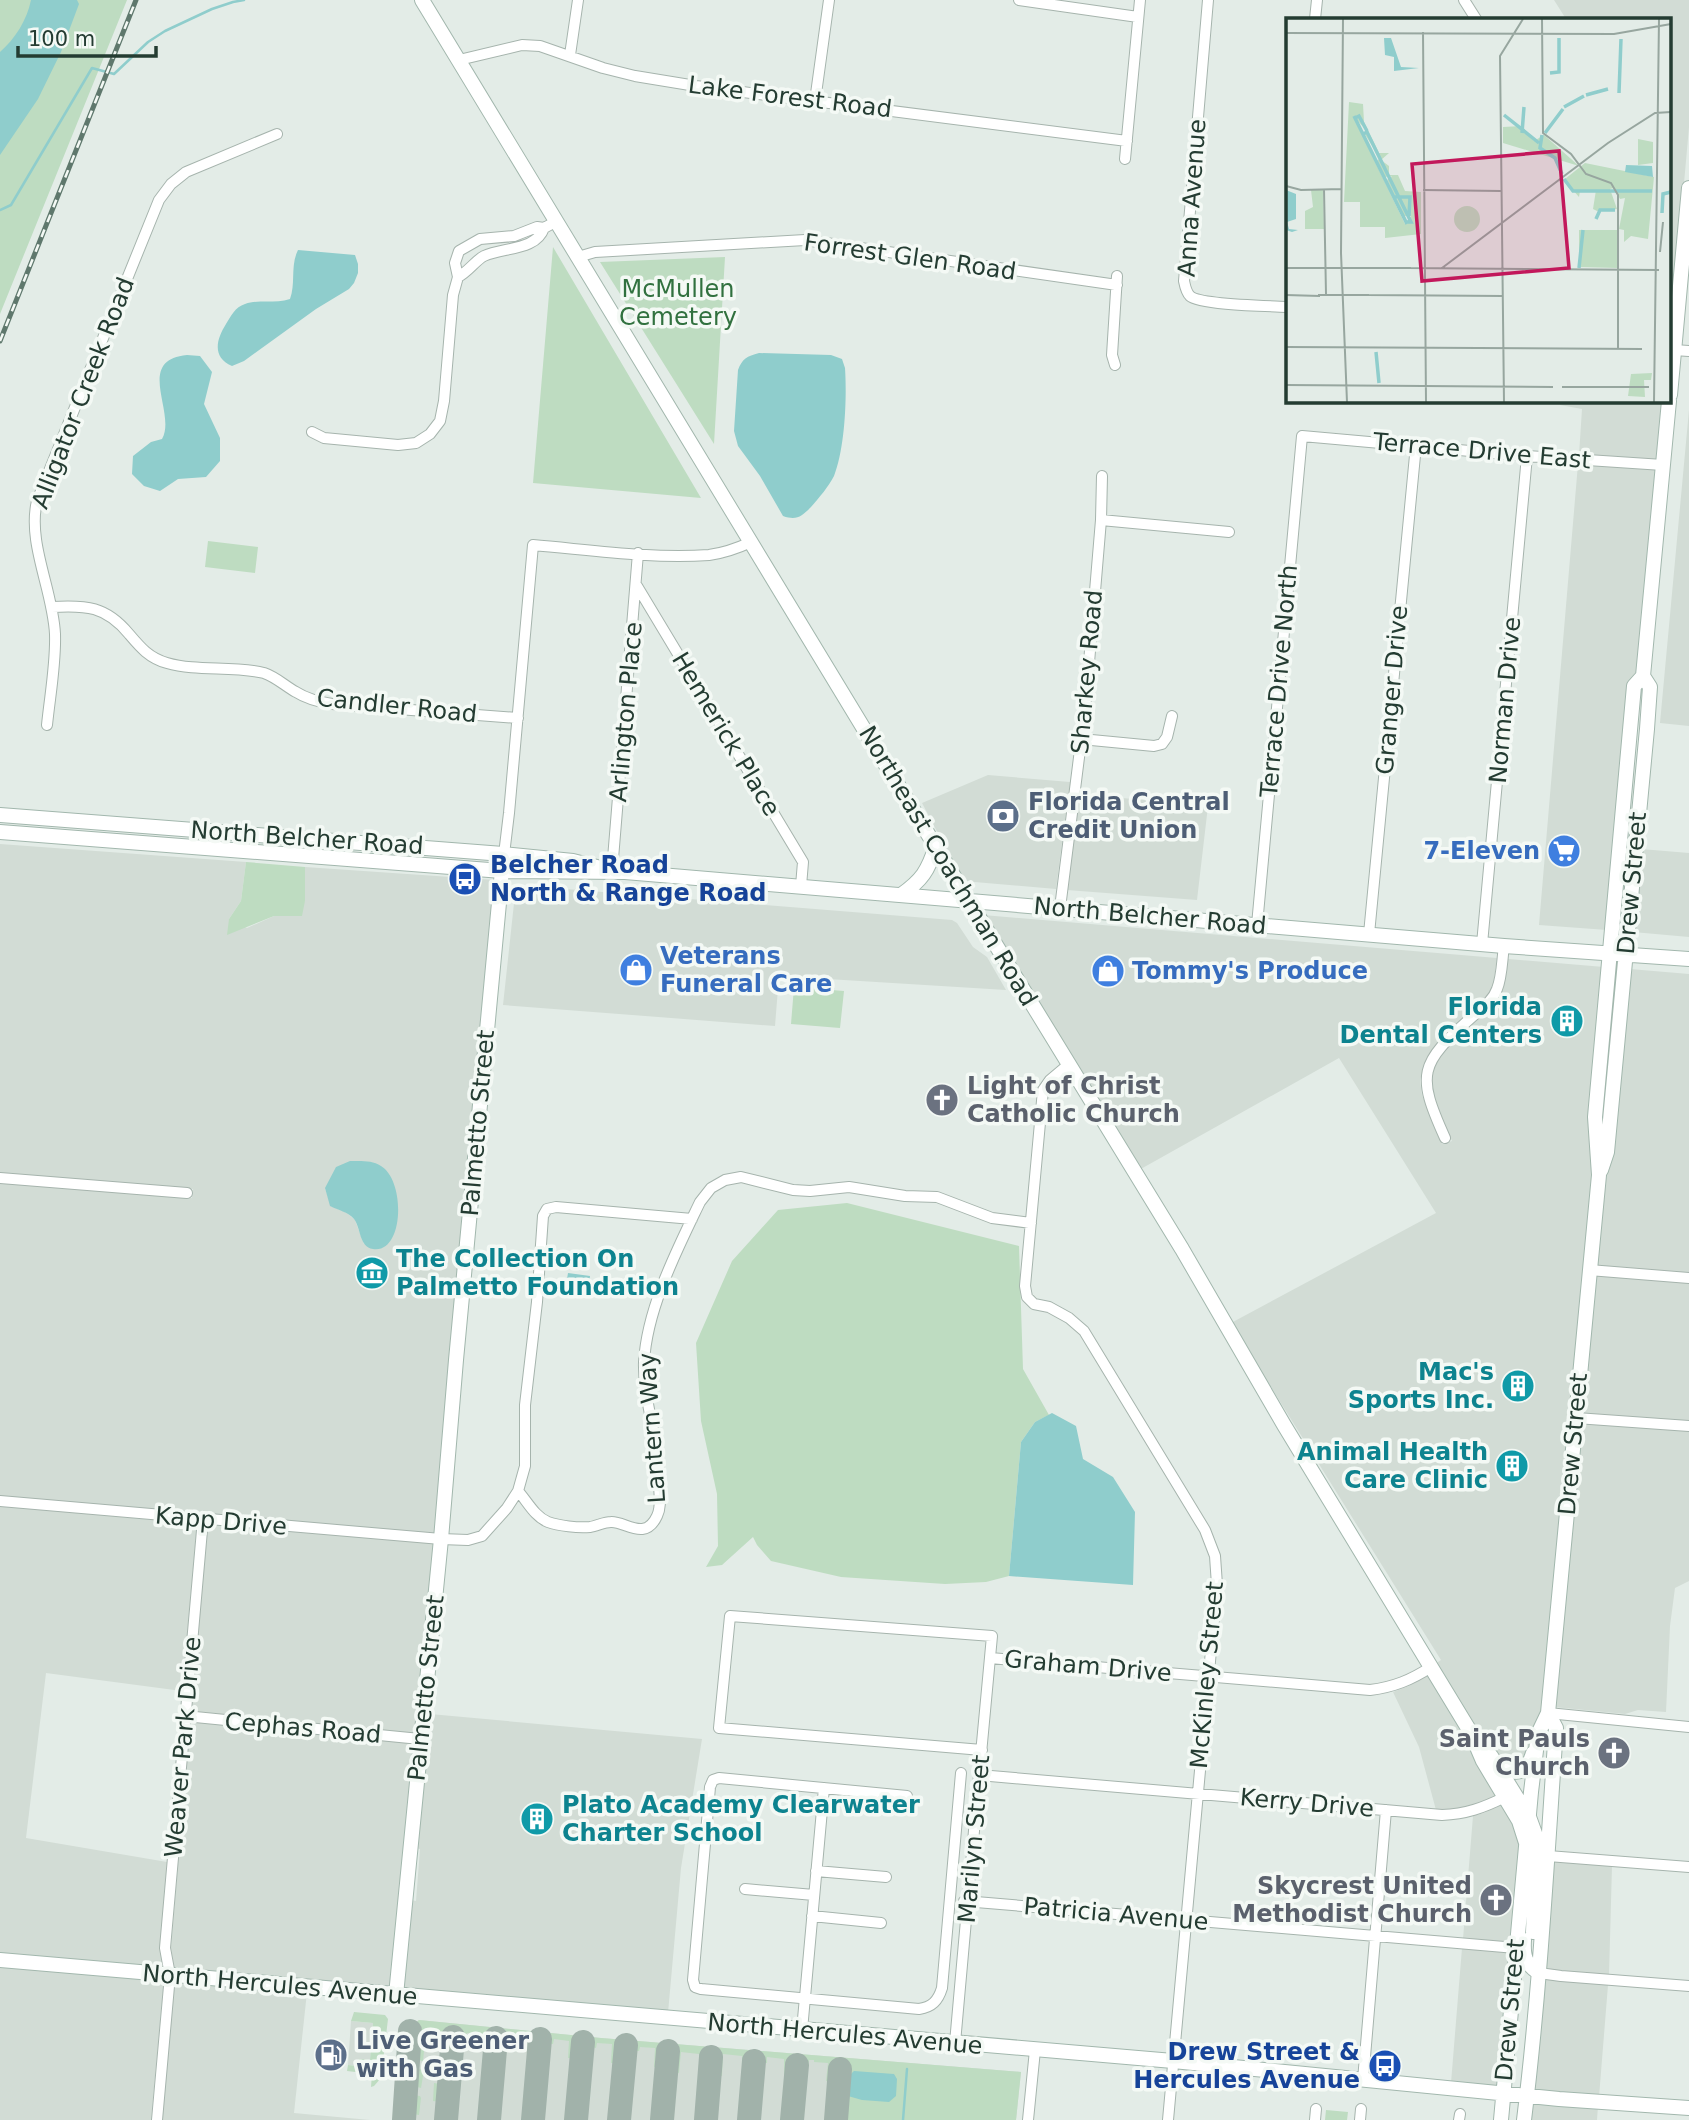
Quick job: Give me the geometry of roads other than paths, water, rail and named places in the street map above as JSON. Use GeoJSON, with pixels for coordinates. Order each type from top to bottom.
{"type":"FeatureCollection","features":[{"type":"Feature","properties":{"kind":"main road","name":"Northeast Coachman Road"},"geometry":{"type":"LineString","coordinates":[[422,0],[459,60],[550,225],[578,257],[1182,1249],[1284,1425],[1471,1733],[1483,1762],[1519,1821],[1526,1843]]}},
{"type":"Feature","properties":{"kind":"main road"},"geometry":{"type":"LineString","coordinates":[[1672,388],[1681,351],[1674,312],[1687,235],[1689,188]]}},
{"type":"Feature","properties":{"kind":"main road","name":"Drew Street"},"geometry":{"type":"LineString","coordinates":[[1599,1175],[1607,1152],[1626,954],[1650,687],[1643,676],[1669,402]]}},
{"type":"Feature","properties":{"kind":"main road","name":"Drew Street"},"geometry":{"type":"LineString","coordinates":[[1501,2120],[1538,1734],[1548,1713],[1599,1175],[1595,1117],[1634,685],[1643,676]]}},
{"type":"Feature","properties":{"kind":"main road","name":"North Belcher Road"},"geometry":{"type":"LineString","coordinates":[[0,815],[503,854],[573,861],[612,872]]}},
{"type":"Feature","properties":{"kind":"main road","name":"North Belcher Road"},"geometry":{"type":"LineString","coordinates":[[0,832],[502,871],[612,872],[801,886],[1504,946],[1689,959]]}},
{"type":"Feature","properties":{"kind":"main road"},"geometry":{"type":"LineString","coordinates":[[901,895],[918,883],[929,868],[936,846]]}},
{"type":"Feature","properties":{"kind":"main road","name":"Palmetto Street"},"geometry":{"type":"LineString","coordinates":[[396,1995],[502,871]]}},
{"type":"Feature","properties":{"kind":"main road","name":"Drew Street"},"geometry":{"type":"LineString","coordinates":[[1535,1970],[1548,1857],[1556,1728],[1548,1713]]}},
{"type":"Feature","properties":{"kind":"main road","name":"Northeast Coachman Road"},"geometry":{"type":"LineString","coordinates":[[1471,1733],[1492,1756],[1529,1816]]}},
{"type":"Feature","properties":{"kind":"main road"},"geometry":{"type":"LineString","coordinates":[[1499,1768],[1516,1773],[1530,1764],[1538,1734]]}},
{"type":"Feature","properties":{"kind":"main road","name":"Drew Street"},"geometry":{"type":"LineString","coordinates":[[1524,2120],[1532,2058],[1537,1853],[1529,1816]]}},
{"type":"Feature","properties":{"kind":"main road"},"geometry":{"type":"LineString","coordinates":[[1521,1893],[1526,1919],[1524,1956],[1535,1970]]}},
{"type":"Feature","properties":{"kind":"main road","name":"North Hercules Avenue"},"geometry":{"type":"LineString","coordinates":[[0,1961],[802,2029],[1503,2094],[1689,2108]]}},
{"type":"Feature","properties":{"kind":"street"},"geometry":{"type":"LineString","coordinates":[[570,55],[578,0]]}},
{"type":"Feature","properties":{"kind":"street"},"geometry":{"type":"LineString","coordinates":[[815,101],[829,0]]}},
{"type":"Feature","properties":{"kind":"street"},"geometry":{"type":"LineString","coordinates":[[1018,0],[1138,17]]}},
{"type":"Feature","properties":{"kind":"street"},"geometry":{"type":"LineString","coordinates":[[1125,159],[1140,0]]}},
{"type":"Feature","properties":{"kind":"street","name":"Anna Avenue"},"geometry":{"type":"LineString","coordinates":[[1208,0],[1185,289],[1189,295],[1203,301],[1286,307]]}},
{"type":"Feature","properties":{"kind":"street"},"geometry":{"type":"LineString","coordinates":[[1315,18],[1317,0]]}},
{"type":"Feature","properties":{"kind":"street"},"geometry":{"type":"LineString","coordinates":[[1464,0],[1474,18]]}},
{"type":"Feature","properties":{"kind":"street","name":"Lake Forest Road"},"geometry":{"type":"LineString","coordinates":[[459,60],[522,45],[540,46],[603,68],[695,86],[1127,141]]}},
{"type":"Feature","properties":{"kind":"street","name":"Alligator Creek Road"},"geometry":{"type":"LineString","coordinates":[[47,725],[55,635],[52,607],[34,529],[37,501],[159,200],[171,184],[186,172],[277,134]]}},
{"type":"Feature","properties":{"kind":"street"},"geometry":{"type":"LineString","coordinates":[[312,432],[324,438],[398,445],[416,443],[430,434],[440,421],[444,401],[453,295],[458,277],[455,263],[459,251],[475,241],[514,236],[550,225]]}},
{"type":"Feature","properties":{"kind":"street"},"geometry":{"type":"LineString","coordinates":[[458,277],[482,256],[528,244],[541,236],[550,225]]}},
{"type":"Feature","properties":{"kind":"street","name":"Forrest Glen Road"},"geometry":{"type":"LineString","coordinates":[[578,257],[595,252],[805,240],[1117,281],[1112,355],[1115,365]]}},
{"type":"Feature","properties":{"kind":"street"},"geometry":{"type":"LineString","coordinates":[[475,241],[482,256]]}},
{"type":"Feature","properties":{"kind":"street","name":"Terrace Drive East"},"geometry":{"type":"LineString","coordinates":[[1302,436],[1663,465]]}},
{"type":"Feature","properties":{"kind":"street","name":"Terrace Drive North"},"geometry":{"type":"LineString","coordinates":[[1257,925],[1302,436]]}},
{"type":"Feature","properties":{"kind":"street","name":"Granger Drive"},"geometry":{"type":"LineString","coordinates":[[1369,934],[1416,445]]}},
{"type":"Feature","properties":{"kind":"street","name":"Norman Drive"},"geometry":{"type":"LineString","coordinates":[[1482,944],[1527,456]]}},
{"type":"Feature","properties":{"kind":"street","name":"Sharkey Road"},"geometry":{"type":"LineString","coordinates":[[1060,908],[1081,739],[1101,520],[1102,476]]}},
{"type":"Feature","properties":{"kind":"street"},"geometry":{"type":"LineString","coordinates":[[1101,520],[1229,531]]}},
{"type":"Feature","properties":{"kind":"street"},"geometry":{"type":"LineString","coordinates":[[638,553],[710,555],[751,542]]}},
{"type":"Feature","properties":{"kind":"street","name":"Palmetto Street"},"geometry":{"type":"LineString","coordinates":[[502,871],[533,545],[638,553]]}},
{"type":"Feature","properties":{"kind":"street","name":"Arlington Place"},"geometry":{"type":"LineString","coordinates":[[612,872],[638,553]]}},
{"type":"Feature","properties":{"kind":"street","name":"Hemerick Place"},"geometry":{"type":"LineString","coordinates":[[637,586],[803,862],[801,886]]}},
{"type":"Feature","properties":{"kind":"street","name":"Candler Road"},"geometry":{"type":"LineString","coordinates":[[52,607],[79,605],[98,609],[112,617],[139,647],[166,663],[265,673],[310,699],[335,705],[518,718]]}},
{"type":"Feature","properties":{"kind":"street"},"geometry":{"type":"LineString","coordinates":[[1081,739],[1154,746],[1163,744],[1172,716]]}},
{"type":"Feature","properties":{"kind":"street"},"geometry":{"type":"LineString","coordinates":[[1445,1138],[1427,1094],[1428,1069],[1446,1040],[1493,998],[1498,988],[1504,946]]}},
{"type":"Feature","properties":{"kind":"street"},"geometry":{"type":"LineString","coordinates":[[1031,1223],[1043,1090],[1050,1080],[1069,1064]]}},
{"type":"Feature","properties":{"kind":"street","name":"Lantern Way"},"geometry":{"type":"LineString","coordinates":[[518,1491],[539,1517],[558,1524],[590,1527],[616,1522],[634,1529],[653,1523],[659,1514],[658,1456],[644,1362],[650,1320],[700,1202],[711,1188],[725,1180],[741,1177],[793,1190],[810,1191],[849,1186],[905,1196],[937,1196],[992,1218],[1031,1223]]}},
{"type":"Feature","properties":{"kind":"street"},"geometry":{"type":"LineString","coordinates":[[0,1178],[187,1193]]}},
{"type":"Feature","properties":{"kind":"street"},"geometry":{"type":"LineString","coordinates":[[518,1491],[525,1466],[525,1405],[537,1302],[543,1216],[547,1209],[556,1207],[692,1219]]}},
{"type":"Feature","properties":{"kind":"street","name":"McKinley Street"},"geometry":{"type":"LineString","coordinates":[[1031,1223],[1025,1286],[1027,1297],[1034,1304],[1049,1307],[1069,1318],[1084,1331],[1205,1530],[1214,1556],[1217,1585],[1168,2120]]}},
{"type":"Feature","properties":{"kind":"street"},"geometry":{"type":"LineString","coordinates":[[1589,1270],[1689,1278]]}},
{"type":"Feature","properties":{"kind":"street"},"geometry":{"type":"LineString","coordinates":[[1576,1418],[1689,1426]]}},
{"type":"Feature","properties":{"kind":"street","name":"Kapp Drive"},"geometry":{"type":"LineString","coordinates":[[0,1502],[468,1540],[482,1536],[518,1491]]}},
{"type":"Feature","properties":{"kind":"street","name":"Weaver Park Drive"},"geometry":{"type":"LineString","coordinates":[[157,2120],[170,1975],[165,1948],[203,1519]]}},
{"type":"Feature","properties":{"kind":"street","name":"Marilyn Street"},"geometry":{"type":"LineString","coordinates":[[955,2043],[982,1750],[992,1636],[730,1616],[719,1728],[982,1750]]}},
{"type":"Feature","properties":{"kind":"street","name":"Graham Drive"},"geometry":{"type":"LineString","coordinates":[[990,1658],[1370,1690],[1407,1682],[1431,1667]]}},
{"type":"Feature","properties":{"kind":"street"},"geometry":{"type":"LineString","coordinates":[[1548,1713],[1689,1727]]}},
{"type":"Feature","properties":{"kind":"street","name":"Cephas Road"},"geometry":{"type":"LineString","coordinates":[[186,1716],[420,1739]]}},
{"type":"Feature","properties":{"kind":"street"},"geometry":{"type":"LineString","coordinates":[[906,1796],[719,1778],[713,1780],[710,1787],[693,1980],[695,1987],[919,2009],[934,2003],[942,1988],[961,1773]]}},
{"type":"Feature","properties":{"kind":"street","name":"Kerry Drive"},"geometry":{"type":"LineString","coordinates":[[979,1775],[1442,1815],[1463,1814],[1481,1809],[1504,1797]]}},
{"type":"Feature","properties":{"kind":"street"},"geometry":{"type":"LineString","coordinates":[[802,2029],[824,1788]]}},
{"type":"Feature","properties":{"kind":"street"},"geometry":{"type":"LineString","coordinates":[[1363,2080],[1386,1810]]}},
{"type":"Feature","properties":{"kind":"street"},"geometry":{"type":"LineString","coordinates":[[1548,1857],[1689,1867]]}},
{"type":"Feature","properties":{"kind":"street"},"geometry":{"type":"LineString","coordinates":[[816,1871],[886,1877]]}},
{"type":"Feature","properties":{"kind":"street"},"geometry":{"type":"LineString","coordinates":[[745,1889],[814,1895]]}},
{"type":"Feature","properties":{"kind":"street","name":"Patricia Avenue"},"geometry":{"type":"LineString","coordinates":[[951,1900],[1516,1948]]}},
{"type":"Feature","properties":{"kind":"street"},"geometry":{"type":"LineString","coordinates":[[812,1916],[881,1923]]}},
{"type":"Feature","properties":{"kind":"street"},"geometry":{"type":"LineString","coordinates":[[1535,1970],[1585,1978],[1689,1986]]}},
{"type":"Feature","properties":{"kind":"street"},"geometry":{"type":"LineString","coordinates":[[1028,2120],[1035,2050]]}},
{"type":"Feature","properties":{"kind":"water"},"geometry":{"type":"Polygon","coordinates":[[[31,0],[77,0],[79,4],[61,52],[38,99],[0,155],[0,52],[20,29],[31,0]]]}},
{"type":"Feature","properties":{"kind":"water"},"geometry":{"type":"Polygon","coordinates":[[[298,250],[355,255],[358,273],[354,283],[244,361],[232,366],[221,358],[219,353],[218,342],[223,330],[232,315],[245,304],[290,299],[298,250]]]}},
{"type":"Feature","properties":{"kind":"water"},"geometry":{"type":"Polygon","coordinates":[[[759,353],[831,355],[842,359],[845,368],[844,423],[838,465],[827,488],[811,507],[796,518],[783,516],[760,476],[738,446],[734,431],[738,370],[746,358],[759,353]]]}},
{"type":"Feature","properties":{"kind":"water"},"geometry":{"type":"Polygon","coordinates":[[[187,355],[200,356],[212,372],[204,404],[220,438],[220,461],[206,477],[178,479],[160,491],[144,486],[132,474],[133,456],[151,442],[162,439],[165,416],[160,377],[163,367],[171,359],[187,355]]]}},
{"type":"Feature","properties":{"kind":"water"},"geometry":{"type":"Polygon","coordinates":[[[350,1161],[378,1164],[389,1174],[395,1186],[398,1200],[396,1229],[391,1240],[383,1247],[368,1248],[354,1219],[330,1206],[325,1188],[336,1167],[350,1161]]]}},
{"type":"Feature","properties":{"kind":"water"},"geometry":{"type":"Polygon","coordinates":[[[568,1273],[590,1276],[589,1287],[566,1285],[568,1273]]]}},
{"type":"Feature","properties":{"kind":"water"},"geometry":{"type":"Polygon","coordinates":[[[1052,1413],[1076,1426],[1083,1459],[1113,1477],[1135,1512],[1133,1585],[1009,1576],[1021,1442],[1035,1422],[1052,1413]]]}},
{"type":"Feature","properties":{"kind":"water"},"geometry":{"type":"Polygon","coordinates":[[[854,2071],[894,2074],[897,2079],[896,2096],[889,2102],[848,2096],[847,2082],[854,2071]]]}},
{"type":"Feature","properties":{"kind":"waterway"},"geometry":{"type":"LineString","coordinates":[[0,210],[11,205],[92,68],[114,74],[148,42],[165,31],[212,9],[244,0]]}},
{"type":"Feature","properties":{"kind":"waterway"},"geometry":{"type":"LineString","coordinates":[[903,2120],[907,2069]]}},
{"type":"Feature","properties":{"kind":"railway"},"geometry":{"type":"LineString","coordinates":[[0,341],[136,0]]}},
{"type":"Feature","properties":{"kind":"place","name":"Florida Central Credit Union"},"geometry":{"type":"Point","coordinates":[1003,816]}},
{"type":"Feature","properties":{"kind":"place","name":"7-Eleven"},"geometry":{"type":"Point","coordinates":[1564,851]}},
{"type":"Feature","properties":{"kind":"place","name":"Belcher Road North & Range Road"},"geometry":{"type":"Point","coordinates":[465,879]}},
{"type":"Feature","properties":{"kind":"place","name":"Veterans Funeral Care"},"geometry":{"type":"Point","coordinates":[636,970]}},
{"type":"Feature","properties":{"kind":"place","name":"Tommy's Produce"},"geometry":{"type":"Point","coordinates":[1108,971]}},
{"type":"Feature","properties":{"kind":"place","name":"Florida Dental Centers"},"geometry":{"type":"Point","coordinates":[1567,1021]}},
{"type":"Feature","properties":{"kind":"place","name":"Light of Christ Catholic Church"},"geometry":{"type":"Point","coordinates":[942,1100]}},
{"type":"Feature","properties":{"kind":"place","name":"The Collection On Palmetto Foundation"},"geometry":{"type":"Point","coordinates":[372,1273]}},
{"type":"Feature","properties":{"kind":"place","name":"Mac's Sports Inc."},"geometry":{"type":"Point","coordinates":[1518,1386]}},
{"type":"Feature","properties":{"kind":"place","name":"Animal Health Care Clinic"},"geometry":{"type":"Point","coordinates":[1512,1466]}},
{"type":"Feature","properties":{"kind":"place","name":"Saint Pauls Church"},"geometry":{"type":"Point","coordinates":[1614,1753]}},
{"type":"Feature","properties":{"kind":"place","name":"Plato Academy Clearwater Charter School"},"geometry":{"type":"Point","coordinates":[537,1819]}},
{"type":"Feature","properties":{"kind":"place","name":"Skycrest United Methodist Church"},"geometry":{"type":"Point","coordinates":[1496,1900]}},
{"type":"Feature","properties":{"kind":"place","name":"Live Greener with Gas"},"geometry":{"type":"Point","coordinates":[331,2055]}},
{"type":"Feature","properties":{"kind":"place","name":"Drew Street & Hercules Avenue"},"geometry":{"type":"Point","coordinates":[1385,2066]}},
{"type":"Feature","properties":{"kind":"park label","name":"McMullen Cemetery"},"geometry":{"type":"Point","coordinates":[678,303]}}]}
